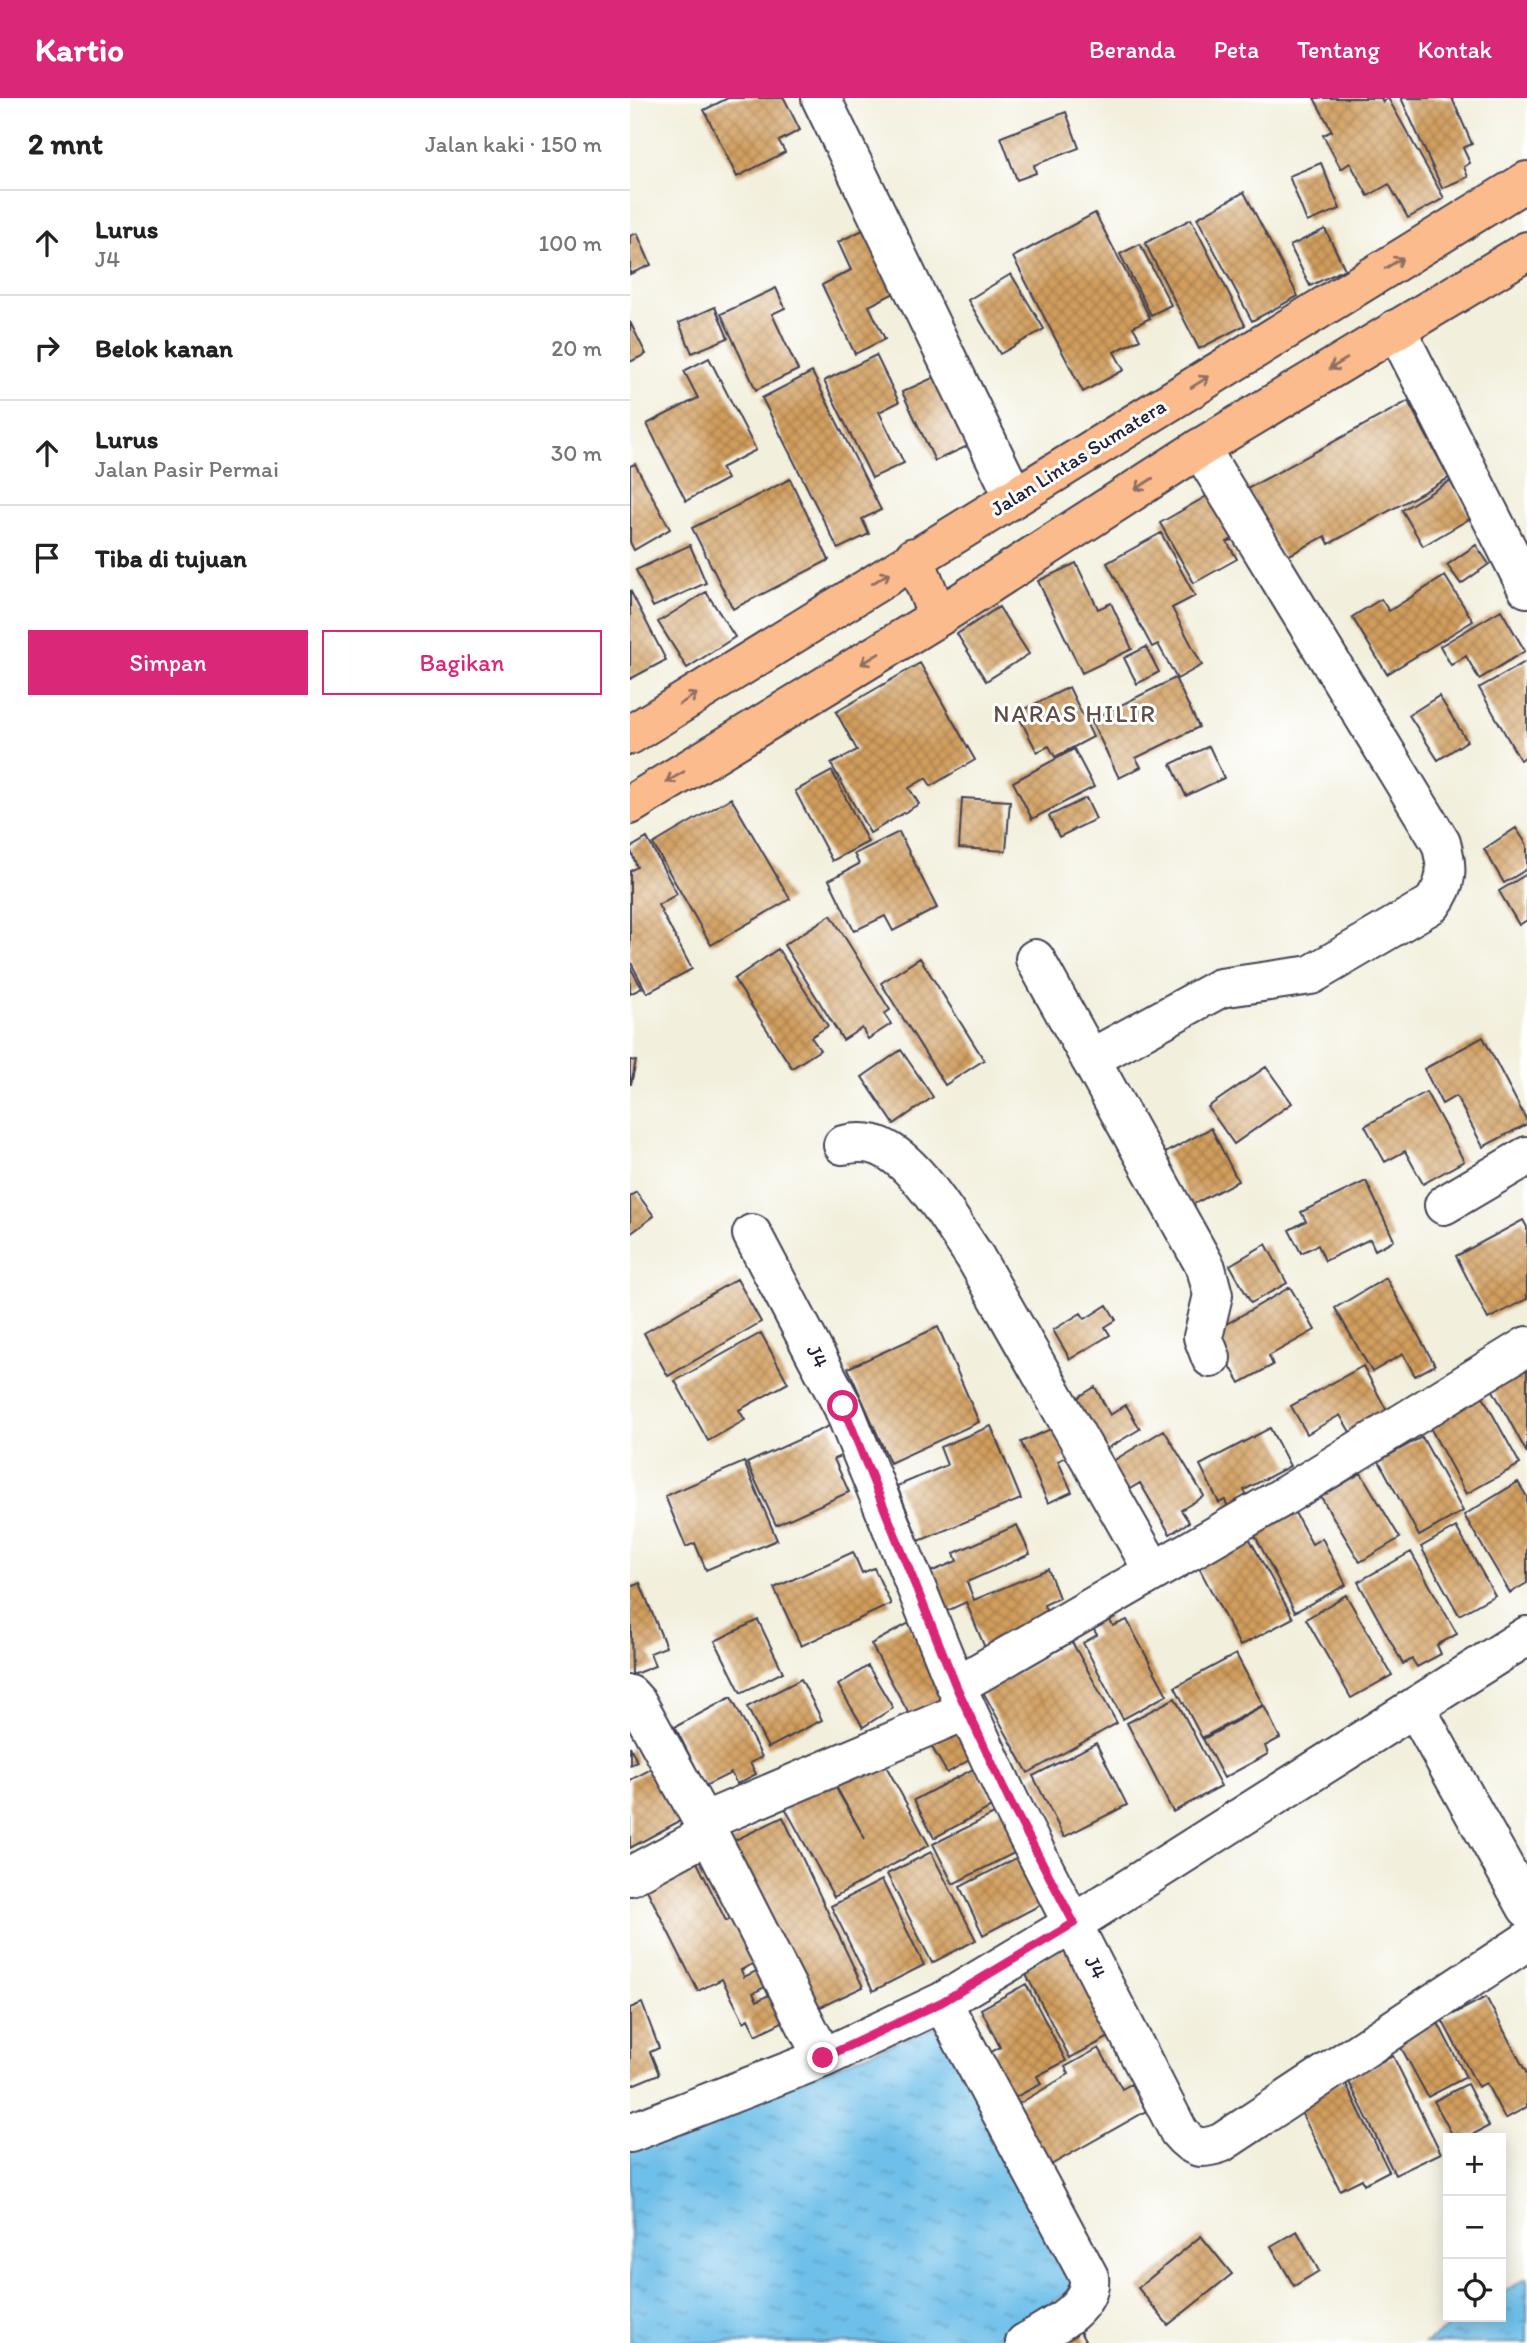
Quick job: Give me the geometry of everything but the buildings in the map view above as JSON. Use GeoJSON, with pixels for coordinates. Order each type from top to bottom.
{"type":"FeatureCollection","features":[{"type":"Feature","properties":{"kind":"highway","name":"Jalan Lintas Sumatera"},"geometry":{"type":"LineString","coordinates":[[630,735],[914,557],[1527,181]]}},
{"type":"Feature","properties":{"kind":"highway"},"geometry":{"type":"LineString","coordinates":[[630,804],[938,617],[1200,448],[1527,251]]}},
{"type":"Feature","properties":{"kind":"highway"},"geometry":{"type":"LineString","coordinates":[[914,557],[938,617]]}},
{"type":"Feature","properties":{"kind":"street"},"geometry":{"type":"LineString","coordinates":[[821,98],[1014,497]]}},
{"type":"Feature","properties":{"kind":"street"},"geometry":{"type":"LineString","coordinates":[[1396,329],[1527,588]]}},
{"type":"Feature","properties":{"kind":"street"},"geometry":{"type":"LineString","coordinates":[[1090,1059],[1220,988],[1311,975],[1432,904],[1444,889],[1447,867],[1441,843],[1200,448]]}},
{"type":"Feature","properties":{"kind":"street"},"geometry":{"type":"LineString","coordinates":[[1035,959],[1206,1268],[1213,1288],[1203,1337],[1211,1358]]}},
{"type":"Feature","properties":{"kind":"street"},"geometry":{"type":"LineString","coordinates":[[843,1145],[869,1144],[884,1148],[902,1160],[945,1214],[975,1257],[1153,1570]]}},
{"type":"Feature","properties":{"kind":"street"},"geometry":{"type":"LineString","coordinates":[[1444,1205],[1527,1156]]}},
{"type":"Feature","properties":{"kind":"street","name":"J4"},"geometry":{"type":"LineString","coordinates":[[752,1234],[843,1406],[962,1698],[1010,1802],[1179,2132],[1190,2145],[1204,2149],[1221,2143],[1527,1941]]}},
{"type":"Feature","properties":{"kind":"street"},"geometry":{"type":"LineString","coordinates":[[630,1876],[706,1828],[962,1698],[1153,1570],[1286,1495],[1527,1346]]}},
{"type":"Feature","properties":{"kind":"street"},"geometry":{"type":"LineString","coordinates":[[630,2133],[823,2058],[942,2002],[1074,1923],[1527,1636]]}},
{"type":"Feature","properties":{"kind":"street"},"geometry":{"type":"LineString","coordinates":[[630,1695],[638,1704],[706,1828],[823,2058]]}},
{"type":"Feature","properties":{"kind":"street"},"geometry":{"type":"LineString","coordinates":[[1415,1707],[1527,1908]]}},
{"type":"Feature","properties":{"kind":"street"},"geometry":{"type":"LineString","coordinates":[[942,2002],[1089,2277],[1091,2288],[1081,2304],[1025,2343]]}},
{"type":"Feature","properties":{"kind":"water"},"geometry":{"type":"Polygon","coordinates":[[[939,2025],[1078,2286],[987,2343],[630,2343],[630,2148],[939,2025]]]}},
{"type":"Feature","properties":{"kind":"water"},"geometry":{"type":"Polygon","coordinates":[[[1527,2278],[1527,2343],[1425,2343],[1456,2322],[1506,2322],[1506,2291],[1527,2278]]]}},
{"type":"Feature","properties":{"kind":"district","name":"NARAS HILIR"},"geometry":{"type":"Point","coordinates":[1075,713]}},
{"type":"Feature","properties":{"kind":"route"},"geometry":{"type":"LineString","coordinates":[[823,2058],[942,2002],[1074,1923],[1010,1802],[956,1686],[843,1406]]}}]}
